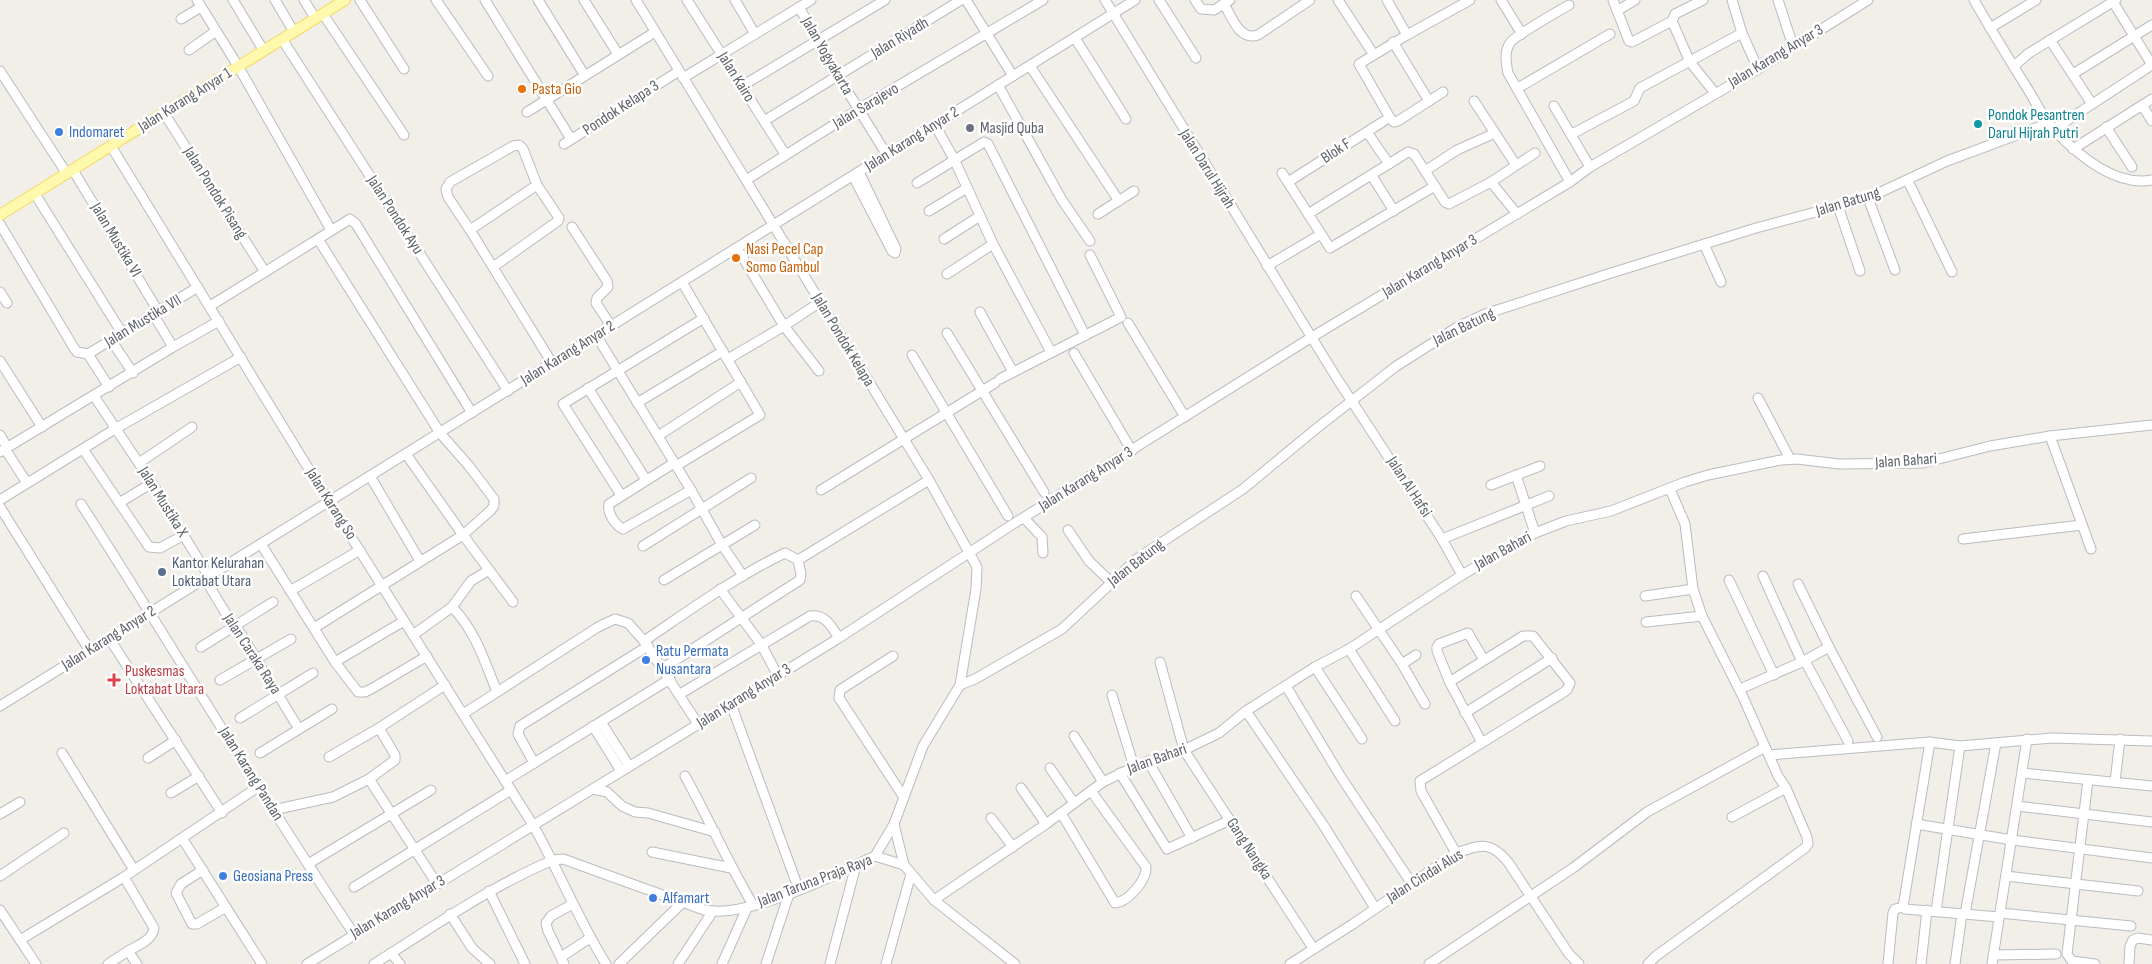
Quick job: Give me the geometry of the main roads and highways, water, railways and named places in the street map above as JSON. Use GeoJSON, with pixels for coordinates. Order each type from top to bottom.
{"type":"FeatureCollection","features":[{"type":"Feature","properties":{"kind":"main road","name":"Jalan Karang Anyar 1"},"geometry":{"type":"LineString","coordinates":[[0,216],[345,0]]}},
{"type":"Feature","properties":{"kind":"place","name":"Pasta Gio"},"geometry":{"type":"Point","coordinates":[522,89]}},
{"type":"Feature","properties":{"kind":"place","name":"Pondok Pesantren Darul Hijrah Putri"},"geometry":{"type":"Point","coordinates":[1978,124]}},
{"type":"Feature","properties":{"kind":"place","name":"Masjid Quba"},"geometry":{"type":"Point","coordinates":[970,128]}},
{"type":"Feature","properties":{"kind":"place","name":"Indomaret"},"geometry":{"type":"Point","coordinates":[59,132]}},
{"type":"Feature","properties":{"kind":"place","name":"Nasi Pecel Cap Somo Gambul"},"geometry":{"type":"Point","coordinates":[736,258]}},
{"type":"Feature","properties":{"kind":"place","name":"Kantor Kelurahan Loktabat Utara"},"geometry":{"type":"Point","coordinates":[162,572]}},
{"type":"Feature","properties":{"kind":"place","name":"Ratu Permata Nusantara"},"geometry":{"type":"Point","coordinates":[646,660]}},
{"type":"Feature","properties":{"kind":"place","name":"Puskesmas Loktabat Utara"},"geometry":{"type":"Point","coordinates":[114,680]}},
{"type":"Feature","properties":{"kind":"place","name":"Geosiana Press"},"geometry":{"type":"Point","coordinates":[223,876]}},
{"type":"Feature","properties":{"kind":"place","name":"Alfamart"},"geometry":{"type":"Point","coordinates":[653,898]}}]}
